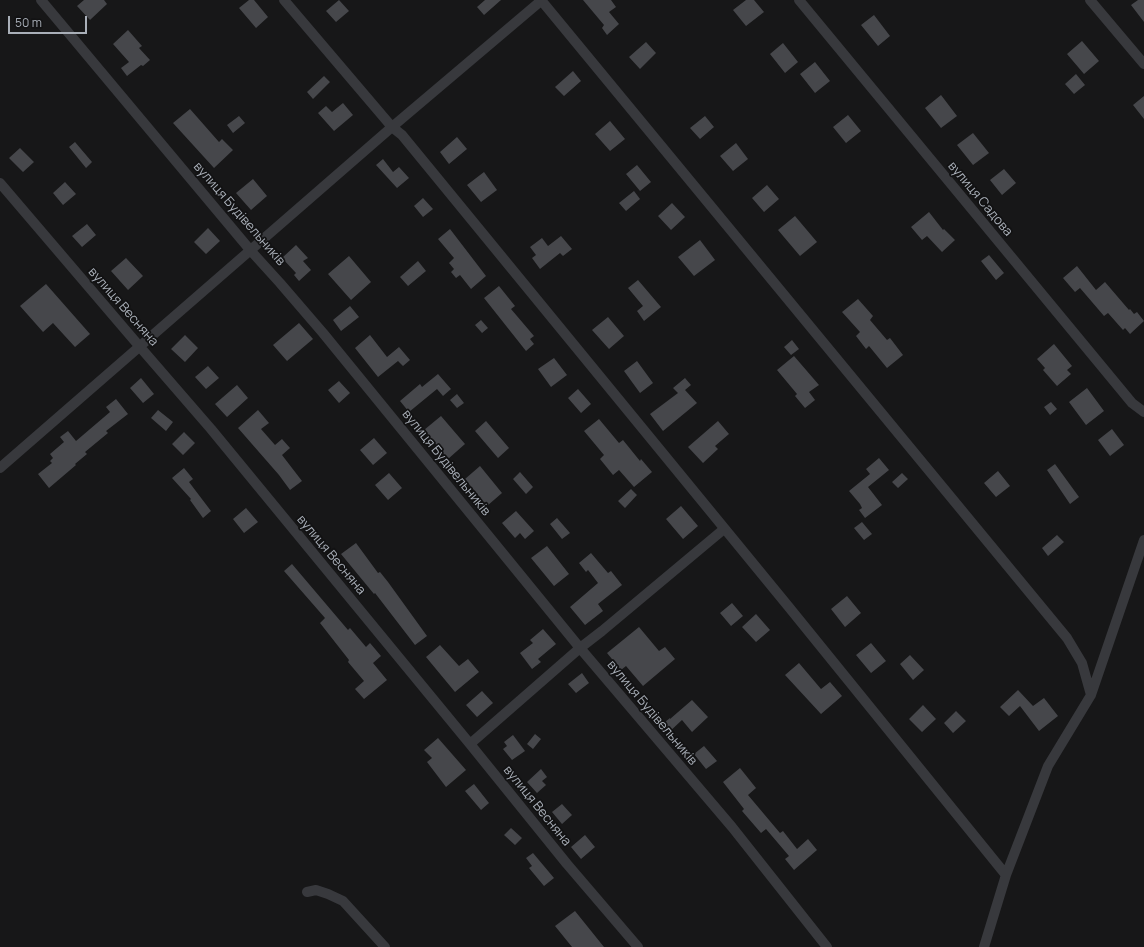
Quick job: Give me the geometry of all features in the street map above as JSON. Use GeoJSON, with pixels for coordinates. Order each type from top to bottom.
{"type":"FeatureCollection","features":[{"type":"Feature","properties":{"kind":"street","name":"вулиця Будівельників"},"geometry":{"type":"LineString","coordinates":[[41,0],[251,250],[323,333],[580,648],[732,827],[827,947]]}},
{"type":"Feature","properties":{"kind":"street"},"geometry":{"type":"LineString","coordinates":[[284,0],[392,127],[402,135],[788,606],[1006,876]]}},
{"type":"Feature","properties":{"kind":"street"},"geometry":{"type":"LineString","coordinates":[[0,468],[392,127],[541,0],[1067,638],[1082,663],[1091,695]]}},
{"type":"Feature","properties":{"kind":"street","name":"вулиця Садова"},"geometry":{"type":"LineString","coordinates":[[799,0],[1132,403],[1144,412]]}},
{"type":"Feature","properties":{"kind":"street"},"geometry":{"type":"LineString","coordinates":[[1090,0],[1144,64]]}},
{"type":"Feature","properties":{"kind":"street","name":"вулиця Весняна"},"geometry":{"type":"LineString","coordinates":[[0,183],[211,429],[567,864],[638,947]]}},
{"type":"Feature","properties":{"kind":"street"},"geometry":{"type":"LineString","coordinates":[[470,744],[580,648],[602,632],[724,529]]}},
{"type":"Feature","properties":{"kind":"street"},"geometry":{"type":"LineString","coordinates":[[984,947],[1006,876],[1048,766],[1091,695],[1144,540]]}},
{"type":"Feature","properties":{"kind":"street"},"geometry":{"type":"LineString","coordinates":[[307,892],[316,890],[343,901],[385,947]]}},
{"type":"Feature","properties":{"kind":"building"},"geometry":{"type":"Polygon","coordinates":[[[84,0],[104,0],[107,4],[90,20],[77,6],[84,0]]]}},
{"type":"Feature","properties":{"kind":"building"},"geometry":{"type":"Polygon","coordinates":[[[249,0],[254,0],[268,17],[256,28],[239,8],[249,0]]]}},
{"type":"Feature","properties":{"kind":"building"},"geometry":{"type":"Polygon","coordinates":[[[339,0],[349,11],[336,22],[326,11],[339,0]]]}},
{"type":"Feature","properties":{"kind":"building"},"geometry":{"type":"Polygon","coordinates":[[[485,0],[501,0],[484,15],[477,7],[485,0]]]}},
{"type":"Feature","properties":{"kind":"building"},"geometry":{"type":"Polygon","coordinates":[[[583,0],[611,0],[616,7],[609,12],[619,24],[607,35],[602,28],[604,25],[583,0]]]}},
{"type":"Feature","properties":{"kind":"building"},"geometry":{"type":"Polygon","coordinates":[[[746,0],[754,0],[764,12],[746,26],[733,10],[746,0]]]}},
{"type":"Feature","properties":{"kind":"building"},"geometry":{"type":"Polygon","coordinates":[[[1138,0],[1144,0],[1144,22],[1131,5],[1138,0]]]}},
{"type":"Feature","properties":{"kind":"building"},"geometry":{"type":"Polygon","coordinates":[[[874,15],[890,36],[878,46],[861,25],[874,15]]]}},
{"type":"Feature","properties":{"kind":"building"},"geometry":{"type":"Polygon","coordinates":[[[128,30],[142,46],[139,48],[150,60],[127,76],[121,68],[129,62],[113,44],[128,30]]]}},
{"type":"Feature","properties":{"kind":"building"},"geometry":{"type":"Polygon","coordinates":[[[1082,41],[1099,61],[1084,74],[1067,54],[1082,41]]]}},
{"type":"Feature","properties":{"kind":"building"},"geometry":{"type":"Polygon","coordinates":[[[646,42],[656,53],[640,69],[629,57],[646,42]]]}},
{"type":"Feature","properties":{"kind":"building"},"geometry":{"type":"Polygon","coordinates":[[[783,43],[798,62],[785,73],[770,54],[783,43]]]}},
{"type":"Feature","properties":{"kind":"building"},"geometry":{"type":"Polygon","coordinates":[[[815,62],[830,81],[815,93],[800,74],[815,62]]]}},
{"type":"Feature","properties":{"kind":"building"},"geometry":{"type":"Polygon","coordinates":[[[573,71],[581,81],[564,96],[555,87],[573,71]]]}},
{"type":"Feature","properties":{"kind":"building"},"geometry":{"type":"Polygon","coordinates":[[[1076,74],[1085,85],[1074,94],[1065,84],[1076,74]]]}},
{"type":"Feature","properties":{"kind":"building"},"geometry":{"type":"Polygon","coordinates":[[[324,76],[330,82],[313,99],[307,92],[324,76]]]}},
{"type":"Feature","properties":{"kind":"building"},"geometry":{"type":"Polygon","coordinates":[[[941,95],[957,116],[941,128],[925,108],[941,95]]]}},
{"type":"Feature","properties":{"kind":"building"},"geometry":{"type":"Polygon","coordinates":[[[1144,96],[1144,119],[1133,105],[1144,96]]]}},
{"type":"Feature","properties":{"kind":"building"},"geometry":{"type":"Polygon","coordinates":[[[343,103],[353,115],[334,131],[318,113],[326,106],[332,112],[343,103]]]}},
{"type":"Feature","properties":{"kind":"building"},"geometry":{"type":"Polygon","coordinates":[[[190,109],[219,142],[222,139],[233,150],[214,168],[173,123],[190,109]]]}},
{"type":"Feature","properties":{"kind":"building"},"geometry":{"type":"Polygon","coordinates":[[[848,115],[861,131],[846,143],[833,127],[848,115]]]}},
{"type":"Feature","properties":{"kind":"building"},"geometry":{"type":"Polygon","coordinates":[[[239,116],[245,123],[233,133],[227,125],[239,116]]]}},
{"type":"Feature","properties":{"kind":"building"},"geometry":{"type":"Polygon","coordinates":[[[705,116],[714,127],[700,139],[690,128],[705,116]]]}},
{"type":"Feature","properties":{"kind":"building"},"geometry":{"type":"Polygon","coordinates":[[[610,121],[625,139],[610,151],[595,134],[610,121]]]}},
{"type":"Feature","properties":{"kind":"building"},"geometry":{"type":"Polygon","coordinates":[[[973,133],[989,153],[973,165],[957,145],[973,133]]]}},
{"type":"Feature","properties":{"kind":"building"},"geometry":{"type":"Polygon","coordinates":[[[457,137],[467,149],[449,164],[440,152],[457,137]]]}},
{"type":"Feature","properties":{"kind":"building"},"geometry":{"type":"Polygon","coordinates":[[[75,142],[92,162],[86,168],[69,147],[75,142]]]}},
{"type":"Feature","properties":{"kind":"building"},"geometry":{"type":"Polygon","coordinates":[[[736,143],[748,159],[733,171],[720,156],[736,143]]]}},
{"type":"Feature","properties":{"kind":"building"},"geometry":{"type":"Polygon","coordinates":[[[20,148],[34,162],[23,172],[9,158],[20,148]]]}},
{"type":"Feature","properties":{"kind":"building"},"geometry":{"type":"Polygon","coordinates":[[[383,159],[393,172],[399,167],[409,178],[397,188],[376,165],[383,159]]]}},
{"type":"Feature","properties":{"kind":"building"},"geometry":{"type":"Polygon","coordinates":[[[637,165],[651,182],[640,191],[626,174],[637,165]]]}},
{"type":"Feature","properties":{"kind":"building"},"geometry":{"type":"Polygon","coordinates":[[[1004,169],[1016,183],[1002,195],[990,180],[1004,169]]]}},
{"type":"Feature","properties":{"kind":"building"},"geometry":{"type":"Polygon","coordinates":[[[484,172],[497,190],[481,202],[467,185],[484,172]]]}},
{"type":"Feature","properties":{"kind":"building"},"geometry":{"type":"Polygon","coordinates":[[[253,179],[267,196],[251,210],[236,193],[253,179]]]}},
{"type":"Feature","properties":{"kind":"building"},"geometry":{"type":"Polygon","coordinates":[[[65,182],[76,194],[63,205],[53,193],[65,182]]]}},
{"type":"Feature","properties":{"kind":"building"},"geometry":{"type":"Polygon","coordinates":[[[767,185],[779,199],[764,212],[752,198],[767,185]]]}},
{"type":"Feature","properties":{"kind":"building"},"geometry":{"type":"Polygon","coordinates":[[[634,191],[640,199],[626,211],[619,203],[634,191]]]}},
{"type":"Feature","properties":{"kind":"building"},"geometry":{"type":"Polygon","coordinates":[[[423,198],[433,209],[423,217],[414,206],[423,198]]]}},
{"type":"Feature","properties":{"kind":"building"},"geometry":{"type":"Polygon","coordinates":[[[672,203],[685,217],[671,230],[658,216],[672,203]]]}},
{"type":"Feature","properties":{"kind":"building"},"geometry":{"type":"Polygon","coordinates":[[[929,212],[943,230],[944,229],[955,240],[942,252],[927,236],[922,240],[911,227],[929,212]]]}},
{"type":"Feature","properties":{"kind":"building"},"geometry":{"type":"Polygon","coordinates":[[[795,216],[817,242],[800,256],[778,230],[795,216]]]}},
{"type":"Feature","properties":{"kind":"building"},"geometry":{"type":"Polygon","coordinates":[[[87,224],[96,235],[82,247],[72,236],[87,224]]]}},
{"type":"Feature","properties":{"kind":"building"},"geometry":{"type":"Polygon","coordinates":[[[208,228],[220,241],[206,254],[194,242],[208,228]]]}},
{"type":"Feature","properties":{"kind":"building"},"geometry":{"type":"Polygon","coordinates":[[[450,229],[486,276],[471,289],[460,275],[456,278],[451,272],[454,269],[449,263],[454,258],[438,239],[450,229]]]}},
{"type":"Feature","properties":{"kind":"building"},"geometry":{"type":"Polygon","coordinates":[[[561,236],[572,249],[563,256],[560,253],[540,269],[532,258],[536,255],[530,247],[542,238],[548,246],[561,236]]]}},
{"type":"Feature","properties":{"kind":"building"},"geometry":{"type":"Polygon","coordinates":[[[700,240],[715,260],[694,276],[678,257],[700,240]]]}},
{"type":"Feature","properties":{"kind":"building"},"geometry":{"type":"Polygon","coordinates":[[[296,245],[308,258],[303,261],[311,270],[299,281],[294,275],[296,273],[282,258],[296,245]]]}},
{"type":"Feature","properties":{"kind":"building"},"geometry":{"type":"Polygon","coordinates":[[[989,255],[1004,273],[996,280],[981,261],[989,255]]]}},
{"type":"Feature","properties":{"kind":"building"},"geometry":{"type":"Polygon","coordinates":[[[349,256],[371,282],[351,300],[328,274],[349,256]]]}},
{"type":"Feature","properties":{"kind":"building"},"geometry":{"type":"Polygon","coordinates":[[[126,258],[143,276],[128,290],[111,271],[126,258]]]}},
{"type":"Feature","properties":{"kind":"building"},"geometry":{"type":"Polygon","coordinates":[[[418,261],[426,271],[408,286],[400,277],[418,261]]]}},
{"type":"Feature","properties":{"kind":"building"},"geometry":{"type":"Polygon","coordinates":[[[1077,266],[1096,290],[1105,282],[1129,310],[1130,309],[1134,314],[1137,312],[1144,321],[1130,334],[1125,328],[1123,330],[1108,313],[1104,316],[1080,288],[1075,292],[1063,278],[1077,266]]]}},
{"type":"Feature","properties":{"kind":"building"},"geometry":{"type":"Polygon","coordinates":[[[638,280],[661,307],[644,321],[637,311],[643,306],[628,288],[638,280]]]}},
{"type":"Feature","properties":{"kind":"building"},"geometry":{"type":"Polygon","coordinates":[[[46,284],[90,334],[75,347],[53,323],[43,332],[20,306],[46,284]]]}},
{"type":"Feature","properties":{"kind":"building"},"geometry":{"type":"Polygon","coordinates":[[[499,286],[515,306],[511,309],[534,336],[530,339],[534,344],[526,351],[484,298],[499,286]]]}},
{"type":"Feature","properties":{"kind":"building"},"geometry":{"type":"Polygon","coordinates":[[[858,299],[873,316],[870,320],[887,340],[890,338],[903,355],[887,368],[869,346],[866,349],[856,336],[860,332],[842,312],[858,299]]]}},
{"type":"Feature","properties":{"kind":"building"},"geometry":{"type":"Polygon","coordinates":[[[350,306],[359,317],[341,331],[333,320],[350,306]]]}},
{"type":"Feature","properties":{"kind":"building"},"geometry":{"type":"Polygon","coordinates":[[[608,317],[624,336],[609,349],[592,330],[608,317]]]}},
{"type":"Feature","properties":{"kind":"building"},"geometry":{"type":"Polygon","coordinates":[[[481,320],[488,328],[482,333],[475,325],[481,320]]]}},
{"type":"Feature","properties":{"kind":"building"},"geometry":{"type":"Polygon","coordinates":[[[299,323],[313,339],[287,361],[273,345],[299,323]]]}},
{"type":"Feature","properties":{"kind":"building"},"geometry":{"type":"Polygon","coordinates":[[[185,335],[198,348],[185,362],[171,349],[185,335]]]}},
{"type":"Feature","properties":{"kind":"building"},"geometry":{"type":"Polygon","coordinates":[[[370,335],[387,357],[399,347],[410,360],[403,366],[398,361],[378,377],[355,348],[370,335]]]}},
{"type":"Feature","properties":{"kind":"building"},"geometry":{"type":"Polygon","coordinates":[[[792,340],[799,349],[791,355],[784,347],[792,340]]]}},
{"type":"Feature","properties":{"kind":"building"},"geometry":{"type":"Polygon","coordinates":[[[1054,344],[1072,366],[1067,370],[1071,374],[1057,386],[1043,370],[1045,368],[1037,359],[1054,344]]]}},
{"type":"Feature","properties":{"kind":"building"},"geometry":{"type":"Polygon","coordinates":[[[794,356],[819,385],[809,392],[815,400],[805,408],[795,396],[797,394],[777,370],[794,356]]]}},
{"type":"Feature","properties":{"kind":"building"},"geometry":{"type":"Polygon","coordinates":[[[554,358],[567,375],[551,387],[538,369],[554,358]]]}},
{"type":"Feature","properties":{"kind":"building"},"geometry":{"type":"Polygon","coordinates":[[[637,361],[653,383],[640,393],[624,371],[637,361]]]}},
{"type":"Feature","properties":{"kind":"building"},"geometry":{"type":"Polygon","coordinates":[[[208,366],[219,378],[206,389],[195,377],[208,366]]]}},
{"type":"Feature","properties":{"kind":"building"},"geometry":{"type":"Polygon","coordinates":[[[438,374],[451,389],[443,396],[437,389],[409,412],[400,401],[420,384],[422,387],[438,374]]]}},
{"type":"Feature","properties":{"kind":"building"},"geometry":{"type":"Polygon","coordinates":[[[141,378],[154,394],[143,403],[130,388],[141,378]]]}},
{"type":"Feature","properties":{"kind":"building"},"geometry":{"type":"Polygon","coordinates":[[[685,378],[691,385],[685,390],[697,403],[663,431],[650,414],[678,393],[673,388],[685,378]]]}},
{"type":"Feature","properties":{"kind":"building"},"geometry":{"type":"Polygon","coordinates":[[[339,381],[350,393],[339,403],[328,390],[339,381]]]}},
{"type":"Feature","properties":{"kind":"building"},"geometry":{"type":"Polygon","coordinates":[[[237,385],[248,398],[227,417],[215,404],[237,385]]]}},
{"type":"Feature","properties":{"kind":"building"},"geometry":{"type":"Polygon","coordinates":[[[1087,388],[1104,411],[1086,425],[1069,402],[1087,388]]]}},
{"type":"Feature","properties":{"kind":"building"},"geometry":{"type":"Polygon","coordinates":[[[578,389],[591,404],[581,413],[568,398],[578,389]]]}},
{"type":"Feature","properties":{"kind":"building"},"geometry":{"type":"Polygon","coordinates":[[[457,394],[464,403],[457,408],[450,400],[457,394]]]}},
{"type":"Feature","properties":{"kind":"building"},"geometry":{"type":"Polygon","coordinates":[[[116,399],[128,414],[106,431],[108,433],[85,452],[87,454],[49,488],[38,474],[52,463],[50,461],[53,458],[50,454],[64,442],[60,437],[68,431],[76,441],[110,412],[106,407],[116,399]]]}},
{"type":"Feature","properties":{"kind":"building"},"geometry":{"type":"Polygon","coordinates":[[[1051,402],[1057,409],[1050,415],[1044,407],[1051,402]]]}},
{"type":"Feature","properties":{"kind":"building"},"geometry":{"type":"Polygon","coordinates":[[[158,410],[173,422],[166,431],[151,418],[158,410]]]}},
{"type":"Feature","properties":{"kind":"building"},"geometry":{"type":"Polygon","coordinates":[[[258,410],[269,423],[261,429],[275,445],[282,439],[290,448],[282,455],[302,481],[290,490],[279,475],[238,428],[258,410]]]}},
{"type":"Feature","properties":{"kind":"building"},"geometry":{"type":"Polygon","coordinates":[[[441,416],[465,444],[448,459],[424,430],[441,416]]]}},
{"type":"Feature","properties":{"kind":"building"},"geometry":{"type":"Polygon","coordinates":[[[599,419],[619,443],[623,440],[640,461],[641,459],[652,472],[634,487],[619,470],[613,475],[600,459],[604,455],[584,431],[599,419]]]}},
{"type":"Feature","properties":{"kind":"building"},"geometry":{"type":"Polygon","coordinates":[[[486,421],[509,448],[498,458],[475,431],[486,421]]]}},
{"type":"Feature","properties":{"kind":"building"},"geometry":{"type":"Polygon","coordinates":[[[718,421],[729,434],[715,446],[718,449],[703,463],[688,447],[718,421]]]}},
{"type":"Feature","properties":{"kind":"building"},"geometry":{"type":"Polygon","coordinates":[[[1112,429],[1124,445],[1110,456],[1098,440],[1112,429]]]}},
{"type":"Feature","properties":{"kind":"building"},"geometry":{"type":"Polygon","coordinates":[[[184,432],[195,443],[183,455],[172,444],[184,432]]]}},
{"type":"Feature","properties":{"kind":"building"},"geometry":{"type":"Polygon","coordinates":[[[374,438],[387,453],[373,465],[360,450],[374,438]]]}},
{"type":"Feature","properties":{"kind":"building"},"geometry":{"type":"Polygon","coordinates":[[[879,458],[889,470],[868,487],[882,505],[865,518],[859,510],[862,508],[860,504],[849,491],[870,474],[866,469],[879,458]]]}},
{"type":"Feature","properties":{"kind":"building"},"geometry":{"type":"Polygon","coordinates":[[[1055,464],[1079,497],[1070,504],[1047,470],[1055,464]]]}},
{"type":"Feature","properties":{"kind":"building"},"geometry":{"type":"Polygon","coordinates":[[[480,466],[502,493],[487,506],[465,479],[480,466]]]}},
{"type":"Feature","properties":{"kind":"building"},"geometry":{"type":"Polygon","coordinates":[[[184,468],[193,479],[189,482],[211,511],[203,518],[190,500],[191,499],[172,478],[184,468]]]}},
{"type":"Feature","properties":{"kind":"building"},"geometry":{"type":"Polygon","coordinates":[[[998,471],[1010,486],[996,497],[984,483],[998,471]]]}},
{"type":"Feature","properties":{"kind":"building"},"geometry":{"type":"Polygon","coordinates":[[[520,472],[533,487],[526,494],[513,479],[520,472]]]}},
{"type":"Feature","properties":{"kind":"building"},"geometry":{"type":"Polygon","coordinates":[[[389,473],[402,488],[388,500],[375,485],[389,473]]]}},
{"type":"Feature","properties":{"kind":"building"},"geometry":{"type":"Polygon","coordinates":[[[902,473],[908,479],[898,488],[892,482],[902,473]]]}},
{"type":"Feature","properties":{"kind":"building"},"geometry":{"type":"Polygon","coordinates":[[[631,489],[637,495],[625,508],[618,501],[631,489]]]}},
{"type":"Feature","properties":{"kind":"building"},"geometry":{"type":"Polygon","coordinates":[[[681,506],[698,526],[683,539],[666,519],[681,506]]]}},
{"type":"Feature","properties":{"kind":"building"},"geometry":{"type":"Polygon","coordinates":[[[246,508],[258,522],[244,533],[233,519],[246,508]]]}},
{"type":"Feature","properties":{"kind":"building"},"geometry":{"type":"Polygon","coordinates":[[[516,511],[534,531],[525,539],[520,533],[515,538],[502,523],[516,511]]]}},
{"type":"Feature","properties":{"kind":"building"},"geometry":{"type":"Polygon","coordinates":[[[557,518],[570,533],[562,539],[550,524],[557,518]]]}},
{"type":"Feature","properties":{"kind":"building"},"geometry":{"type":"Polygon","coordinates":[[[862,522],[872,534],[864,540],[854,528],[862,522]]]}},
{"type":"Feature","properties":{"kind":"building"},"geometry":{"type":"Polygon","coordinates":[[[1057,535],[1064,542],[1048,556],[1042,548],[1057,535]]]}},
{"type":"Feature","properties":{"kind":"building"},"geometry":{"type":"Polygon","coordinates":[[[356,543],[378,573],[380,572],[388,582],[427,636],[415,645],[375,593],[374,594],[341,554],[356,543]]]}},
{"type":"Feature","properties":{"kind":"building"},"geometry":{"type":"Polygon","coordinates":[[[547,546],[569,574],[554,586],[531,558],[547,546]]]}},
{"type":"Feature","properties":{"kind":"building"},"geometry":{"type":"Polygon","coordinates":[[[591,553],[608,573],[611,571],[622,585],[598,604],[603,611],[585,625],[570,607],[598,583],[588,570],[586,572],[579,563],[591,553]]]}},
{"type":"Feature","properties":{"kind":"building"},"geometry":{"type":"Polygon","coordinates":[[[292,564],[348,630],[350,628],[366,647],[370,643],[381,656],[373,663],[387,680],[364,699],[355,689],[364,681],[348,662],[349,660],[320,623],[325,618],[284,571],[292,564]]]}},
{"type":"Feature","properties":{"kind":"building"},"geometry":{"type":"Polygon","coordinates":[[[847,596],[861,613],[845,627],[831,609],[847,596]]]}},
{"type":"Feature","properties":{"kind":"building"},"geometry":{"type":"Polygon","coordinates":[[[732,603],[743,616],[731,626],[720,613],[732,603]]]}},
{"type":"Feature","properties":{"kind":"building"},"geometry":{"type":"Polygon","coordinates":[[[756,614],[770,630],[756,642],[742,627],[756,614]]]}},
{"type":"Feature","properties":{"kind":"building"},"geometry":{"type":"Polygon","coordinates":[[[639,627],[659,651],[665,647],[675,659],[643,686],[626,666],[621,670],[607,653],[639,627]]]}},
{"type":"Feature","properties":{"kind":"building"},"geometry":{"type":"Polygon","coordinates":[[[543,629],[556,644],[538,659],[541,662],[532,669],[520,653],[533,643],[530,640],[543,629]]]}},
{"type":"Feature","properties":{"kind":"building"},"geometry":{"type":"Polygon","coordinates":[[[871,643],[886,661],[871,673],[856,655],[871,643]]]}},
{"type":"Feature","properties":{"kind":"building"},"geometry":{"type":"Polygon","coordinates":[[[440,645],[459,666],[468,659],[479,672],[455,692],[426,657],[440,645]]]}},
{"type":"Feature","properties":{"kind":"building"},"geometry":{"type":"Polygon","coordinates":[[[910,655],[924,670],[913,680],[900,664],[910,655]]]}},
{"type":"Feature","properties":{"kind":"building"},"geometry":{"type":"Polygon","coordinates":[[[799,663],[821,689],[830,682],[842,696],[821,714],[785,675],[799,663]]]}},
{"type":"Feature","properties":{"kind":"building"},"geometry":{"type":"Polygon","coordinates":[[[582,673],[589,683],[576,693],[568,684],[582,673]]]}},
{"type":"Feature","properties":{"kind":"building"},"geometry":{"type":"Polygon","coordinates":[[[1018,690],[1033,706],[1044,698],[1058,716],[1039,731],[1020,706],[1009,716],[1000,707],[1018,690]]]}},
{"type":"Feature","properties":{"kind":"building"},"geometry":{"type":"Polygon","coordinates":[[[482,691],[493,703],[477,717],[466,705],[482,691]]]}},
{"type":"Feature","properties":{"kind":"building"},"geometry":{"type":"Polygon","coordinates":[[[692,700],[708,717],[692,732],[682,720],[667,734],[660,726],[692,700]]]}},
{"type":"Feature","properties":{"kind":"building"},"geometry":{"type":"Polygon","coordinates":[[[923,705],[936,719],[922,732],[909,719],[923,705]]]}},
{"type":"Feature","properties":{"kind":"building"},"geometry":{"type":"Polygon","coordinates":[[[956,711],[966,721],[953,733],[944,723],[956,711]]]}},
{"type":"Feature","properties":{"kind":"building"},"geometry":{"type":"Polygon","coordinates":[[[535,734],[541,739],[533,749],[527,744],[535,734]]]}},
{"type":"Feature","properties":{"kind":"building"},"geometry":{"type":"Polygon","coordinates":[[[513,735],[525,751],[512,760],[503,749],[507,746],[504,742],[513,735]]]}},
{"type":"Feature","properties":{"kind":"building"},"geometry":{"type":"Polygon","coordinates":[[[438,738],[466,770],[446,787],[427,762],[432,758],[424,750],[438,738]]]}},
{"type":"Feature","properties":{"kind":"building"},"geometry":{"type":"Polygon","coordinates":[[[704,746],[717,761],[706,769],[694,754],[704,746]]]}},
{"type":"Feature","properties":{"kind":"building"},"geometry":{"type":"Polygon","coordinates":[[[740,768],[756,788],[748,795],[780,833],[783,831],[797,849],[808,839],[817,850],[794,870],[785,859],[789,856],[766,829],[761,833],[742,811],[744,809],[723,782],[740,768]]]}},
{"type":"Feature","properties":{"kind":"building"},"geometry":{"type":"Polygon","coordinates":[[[541,769],[547,777],[542,781],[546,785],[537,793],[527,782],[541,769]]]}},
{"type":"Feature","properties":{"kind":"building"},"geometry":{"type":"Polygon","coordinates":[[[474,784],[489,803],[481,810],[465,791],[474,784]]]}},
{"type":"Feature","properties":{"kind":"building"},"geometry":{"type":"Polygon","coordinates":[[[562,804],[572,815],[562,824],[552,812],[562,804]]]}},
{"type":"Feature","properties":{"kind":"building"},"geometry":{"type":"Polygon","coordinates":[[[511,828],[522,838],[515,845],[504,835],[511,828]]]}},
{"type":"Feature","properties":{"kind":"building"},"geometry":{"type":"Polygon","coordinates":[[[585,835],[595,847],[581,859],[571,847],[585,835]]]}},
{"type":"Feature","properties":{"kind":"building"},"geometry":{"type":"Polygon","coordinates":[[[533,853],[554,878],[544,886],[529,868],[532,866],[526,858],[533,853]]]}},
{"type":"Feature","properties":{"kind":"building"},"geometry":{"type":"Polygon","coordinates":[[[575,911],[604,947],[572,947],[555,926],[575,911]]]}}]}
